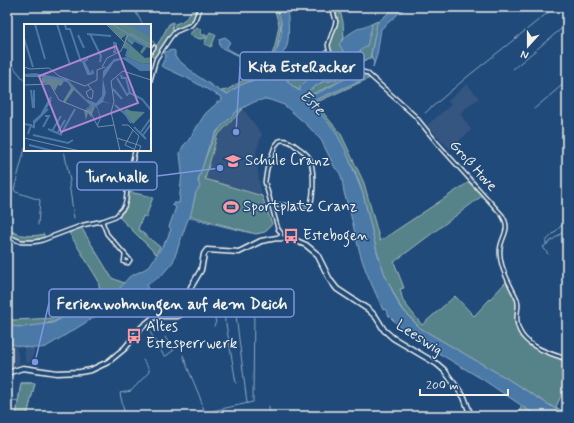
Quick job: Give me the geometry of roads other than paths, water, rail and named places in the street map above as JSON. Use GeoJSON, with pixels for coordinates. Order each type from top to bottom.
{"type":"FeatureCollection","features":[{"type":"Feature","properties":{"kind":"street"},"geometry":{"type":"LineString","coordinates":[[151,77],[155,62],[170,38],[175,32],[191,25],[199,13],[200,7]]}},
{"type":"Feature","properties":{"kind":"street","name":"Groß Hove"},"geometry":{"type":"LineString","coordinates":[[332,7],[336,22],[328,45],[332,57],[343,70],[362,71],[368,75],[404,105],[502,215],[506,221],[506,229],[500,246],[500,254],[507,279],[518,303],[516,318],[518,326],[523,336],[534,346],[567,359]]}},
{"type":"Feature","properties":{"kind":"street"},"geometry":{"type":"LineString","coordinates":[[151,52],[154,47]]}},
{"type":"Feature","properties":{"kind":"street"},"geometry":{"type":"LineString","coordinates":[[7,373],[23,368],[57,373],[80,372],[91,370],[108,362],[125,348],[142,328],[153,318],[158,316],[177,316],[184,312],[187,307],[191,287],[201,270],[204,254],[207,250],[239,252],[261,240],[279,238],[272,206],[265,186],[266,172],[275,146],[279,141],[284,140],[300,149],[310,159],[313,169],[312,200],[310,205],[306,207],[272,206]]}},
{"type":"Feature","properties":{"kind":"street"},"geometry":{"type":"LineString","coordinates":[[7,236],[18,241],[32,242],[47,239],[83,224],[102,221],[116,216],[124,208],[135,151]]}},
{"type":"Feature","properties":{"kind":"street"},"geometry":{"type":"LineString","coordinates":[[102,221],[107,234],[125,254]]}},
{"type":"Feature","properties":{"kind":"street","name":"Leeswig"},"geometry":{"type":"LineString","coordinates":[[279,238],[292,239],[302,243],[314,252],[337,290],[369,310],[376,317],[384,330],[393,338],[434,362],[444,370],[464,397],[471,416]]}},
{"type":"Feature","properties":{"kind":"waterway"},"geometry":{"type":"LineString","coordinates":[[133,7],[142,24]]}},
{"type":"Feature","properties":{"kind":"waterway"},"geometry":{"type":"LineString","coordinates":[[425,113],[467,77],[555,7]]}},
{"type":"Feature","properties":{"kind":"waterway"},"geometry":{"type":"LineString","coordinates":[[513,69],[567,24]]}},
{"type":"Feature","properties":{"kind":"waterway"},"geometry":{"type":"LineString","coordinates":[[151,38],[155,44]]}},
{"type":"Feature","properties":{"kind":"waterway"},"geometry":{"type":"LineString","coordinates":[[7,59],[24,80]]}},
{"type":"Feature","properties":{"kind":"waterway"},"geometry":{"type":"LineString","coordinates":[[534,109],[567,81]]}},
{"type":"Feature","properties":{"kind":"waterway"},"geometry":{"type":"LineString","coordinates":[[24,151],[14,190],[40,200],[38,225]]}},
{"type":"Feature","properties":{"kind":"waterway"},"geometry":{"type":"LineString","coordinates":[[64,151],[70,181],[69,183],[74,218]]}},
{"type":"Feature","properties":{"kind":"waterway"},"geometry":{"type":"LineString","coordinates":[[190,218],[251,233]]}},
{"type":"Feature","properties":{"kind":"waterway"},"geometry":{"type":"LineString","coordinates":[[546,244],[546,241],[567,220]]}},
{"type":"Feature","properties":{"kind":"waterway"},"geometry":{"type":"LineString","coordinates":[[548,254],[543,247],[567,229]]}},
{"type":"Feature","properties":{"kind":"waterway"},"geometry":{"type":"LineString","coordinates":[[214,326],[216,322],[212,309],[214,305],[235,307],[247,403]]}},
{"type":"Feature","properties":{"kind":"waterway"},"geometry":{"type":"LineString","coordinates":[[224,306],[225,322]]}},
{"type":"Feature","properties":{"kind":"waterway"},"geometry":{"type":"LineString","coordinates":[[212,411],[253,402],[254,308],[235,307]]}},
{"type":"Feature","properties":{"kind":"waterway"},"geometry":{"type":"LineString","coordinates":[[226,324],[236,383]]}},
{"type":"Feature","properties":{"kind":"waterway"},"geometry":{"type":"LineString","coordinates":[[150,332],[164,356],[174,350]]}},
{"type":"Feature","properties":{"kind":"waterway"},"geometry":{"type":"LineString","coordinates":[[165,337],[173,350]]}},
{"type":"Feature","properties":{"kind":"waterway"},"geometry":{"type":"LineString","coordinates":[[183,355],[204,410]]}},
{"type":"Feature","properties":{"kind":"waterway"},"geometry":{"type":"LineString","coordinates":[[125,416],[120,393],[131,391],[149,372],[149,369],[143,360]]}},
{"type":"Feature","properties":{"kind":"waterway"},"geometry":{"type":"LineString","coordinates":[[16,416],[21,383],[35,383],[27,416]]}},
{"type":"Feature","properties":{"kind":"waterway"},"geometry":{"type":"LineString","coordinates":[[12,401],[18,400]]}},
{"type":"Feature","properties":{"kind":"waterway"},"geometry":{"type":"LineString","coordinates":[[269,406],[269,416]]}},
{"type":"Feature","properties":{"kind":"place","name":"Kita EsteRacker"},"geometry":{"type":"Point","coordinates":[236,132]}},
{"type":"Feature","properties":{"kind":"place","name":"Schule Cranz"},"geometry":{"type":"Point","coordinates":[233,161]}},
{"type":"Feature","properties":{"kind":"place","name":"Turnhalle"},"geometry":{"type":"Point","coordinates":[220,168]}},
{"type":"Feature","properties":{"kind":"place","name":"Sportplatz Cranz"},"geometry":{"type":"Point","coordinates":[231,207]}},
{"type":"Feature","properties":{"kind":"place","name":"Estebogen"},"geometry":{"type":"Point","coordinates":[291,236]}},
{"type":"Feature","properties":{"kind":"place","name":"Altes Estesperrwerk"},"geometry":{"type":"Point","coordinates":[134,336]}},
{"type":"Feature","properties":{"kind":"place","name":"Ferienwohnungen auf dem Deich"},"geometry":{"type":"Point","coordinates":[35,362]}},
{"type":"Feature","properties":{"kind":"water label","name":"Este"},"geometry":{"type":"Point","coordinates":[312,103]}}]}
